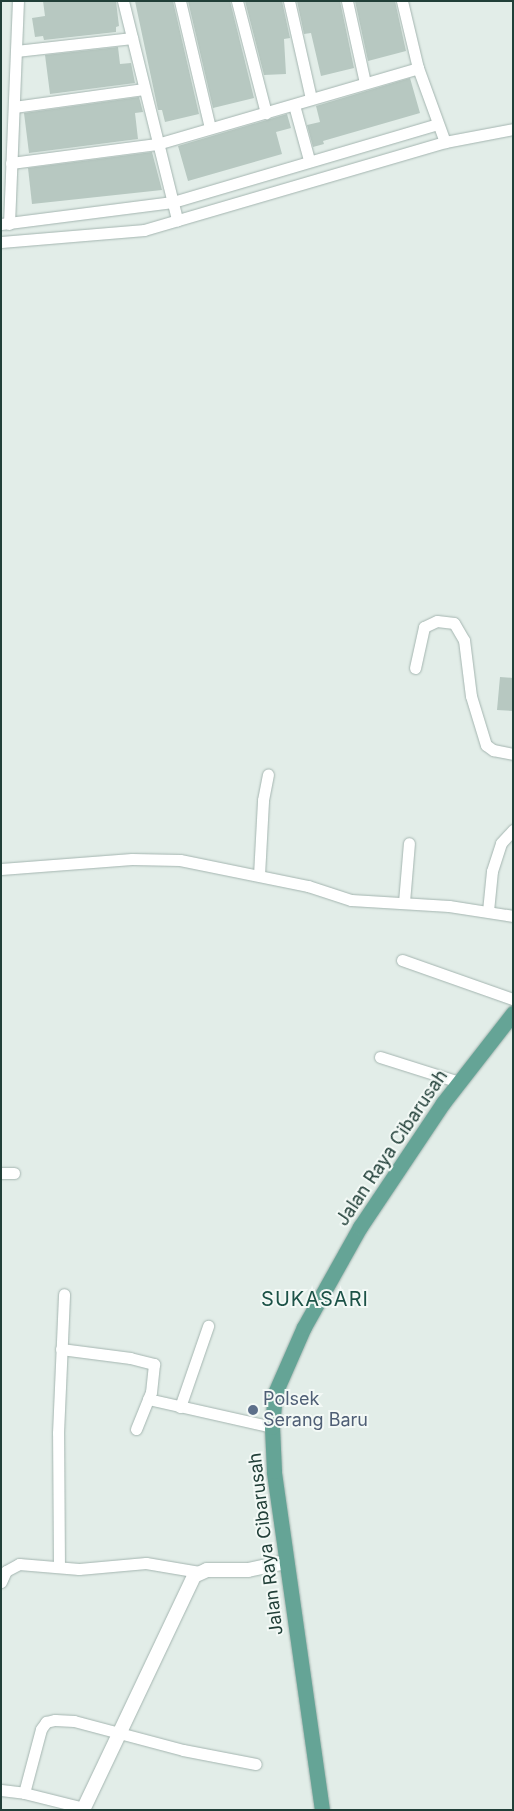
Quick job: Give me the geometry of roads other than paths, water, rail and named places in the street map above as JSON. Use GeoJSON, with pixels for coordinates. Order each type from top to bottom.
{"type":"FeatureCollection","features":[{"type":"Feature","properties":{"kind":"main road","name":"Jalan Raya Cibarusah"},"geometry":{"type":"LineString","coordinates":[[322,1810],[286,1562],[272,1427],[279,1382],[328,1281],[395,1172],[459,1082],[513,1013]]}},
{"type":"Feature","properties":{"kind":"street"},"geometry":{"type":"LineString","coordinates":[[18,1],[11,163],[5,224],[173,202],[309,160],[438,124]]}},
{"type":"Feature","properties":{"kind":"street"},"geometry":{"type":"LineString","coordinates":[[123,1],[177,220]]}},
{"type":"Feature","properties":{"kind":"street"},"geometry":{"type":"LineString","coordinates":[[180,1],[210,128]]}},
{"type":"Feature","properties":{"kind":"street"},"geometry":{"type":"LineString","coordinates":[[237,1],[266,113]]}},
{"type":"Feature","properties":{"kind":"street"},"geometry":{"type":"LineString","coordinates":[[289,1],[311,99]]}},
{"type":"Feature","properties":{"kind":"street"},"geometry":{"type":"LineString","coordinates":[[347,1],[366,83]]}},
{"type":"Feature","properties":{"kind":"street"},"geometry":{"type":"LineString","coordinates":[[402,1],[418,68],[445,142]]}},
{"type":"Feature","properties":{"kind":"street"},"geometry":{"type":"LineString","coordinates":[[16,51],[132,38]]}},
{"type":"Feature","properties":{"kind":"street"},"geometry":{"type":"LineString","coordinates":[[11,163],[157,144],[418,68]]}},
{"type":"Feature","properties":{"kind":"street"},"geometry":{"type":"LineString","coordinates":[[14,107],[144,89]]}},
{"type":"Feature","properties":{"kind":"street"},"geometry":{"type":"LineString","coordinates":[[294,105],[309,160]]}},
{"type":"Feature","properties":{"kind":"street"},"geometry":{"type":"LineString","coordinates":[[1,242],[120,234],[177,220],[445,142],[513,129]]}},
{"type":"Feature","properties":{"kind":"street"},"geometry":{"type":"LineString","coordinates":[[415,668],[424,627],[437,621],[454,623],[464,640],[471,696],[483,738],[493,750],[513,754]]}},
{"type":"Feature","properties":{"kind":"street"},"geometry":{"type":"LineString","coordinates":[[258,875],[263,800],[268,774]]}},
{"type":"Feature","properties":{"kind":"street"},"geometry":{"type":"LineString","coordinates":[[488,911],[492,871],[501,843],[513,830]]}},
{"type":"Feature","properties":{"kind":"street"},"geometry":{"type":"LineString","coordinates":[[404,902],[409,843]]}},
{"type":"Feature","properties":{"kind":"street"},"geometry":{"type":"LineString","coordinates":[[1,870],[132,859],[180,860],[258,875],[352,900],[404,902],[488,911],[513,916]]}},
{"type":"Feature","properties":{"kind":"street"},"geometry":{"type":"LineString","coordinates":[[402,960],[513,999]]}},
{"type":"Feature","properties":{"kind":"street"},"geometry":{"type":"LineString","coordinates":[[380,1057],[459,1082]]}},
{"type":"Feature","properties":{"kind":"street"},"geometry":{"type":"LineString","coordinates":[[1,1173],[14,1173]]}},
{"type":"Feature","properties":{"kind":"street"},"geometry":{"type":"LineString","coordinates":[[59,1567],[61,1349],[64,1294]]}},
{"type":"Feature","properties":{"kind":"street"},"geometry":{"type":"LineString","coordinates":[[180,1407],[208,1326]]}},
{"type":"Feature","properties":{"kind":"street"},"geometry":{"type":"LineString","coordinates":[[61,1349],[130,1358],[154,1364],[148,1399],[136,1429]]}},
{"type":"Feature","properties":{"kind":"street"},"geometry":{"type":"LineString","coordinates":[[148,1399],[272,1427]]}},
{"type":"Feature","properties":{"kind":"street"},"geometry":{"type":"LineString","coordinates":[[1,1582],[6,1571],[19,1564],[59,1567],[119,1567],[146,1563],[199,1572],[267,1568],[286,1562]]}},
{"type":"Feature","properties":{"kind":"street"},"geometry":{"type":"LineString","coordinates":[[1,1790],[24,1793],[83,1809],[178,1608],[194,1576],[199,1572]]}},
{"type":"Feature","properties":{"kind":"street"},"geometry":{"type":"LineString","coordinates":[[24,1793],[41,1729],[46,1722],[74,1721],[183,1750],[256,1764]]}},
{"type":"Feature","properties":{"kind":"place","name":"Polsek Serang Baru"},"geometry":{"type":"Point","coordinates":[253,1410]}},
{"type":"Feature","properties":{"kind":"district","name":"SUKASARI"},"geometry":{"type":"Point","coordinates":[315,1299]}}]}
